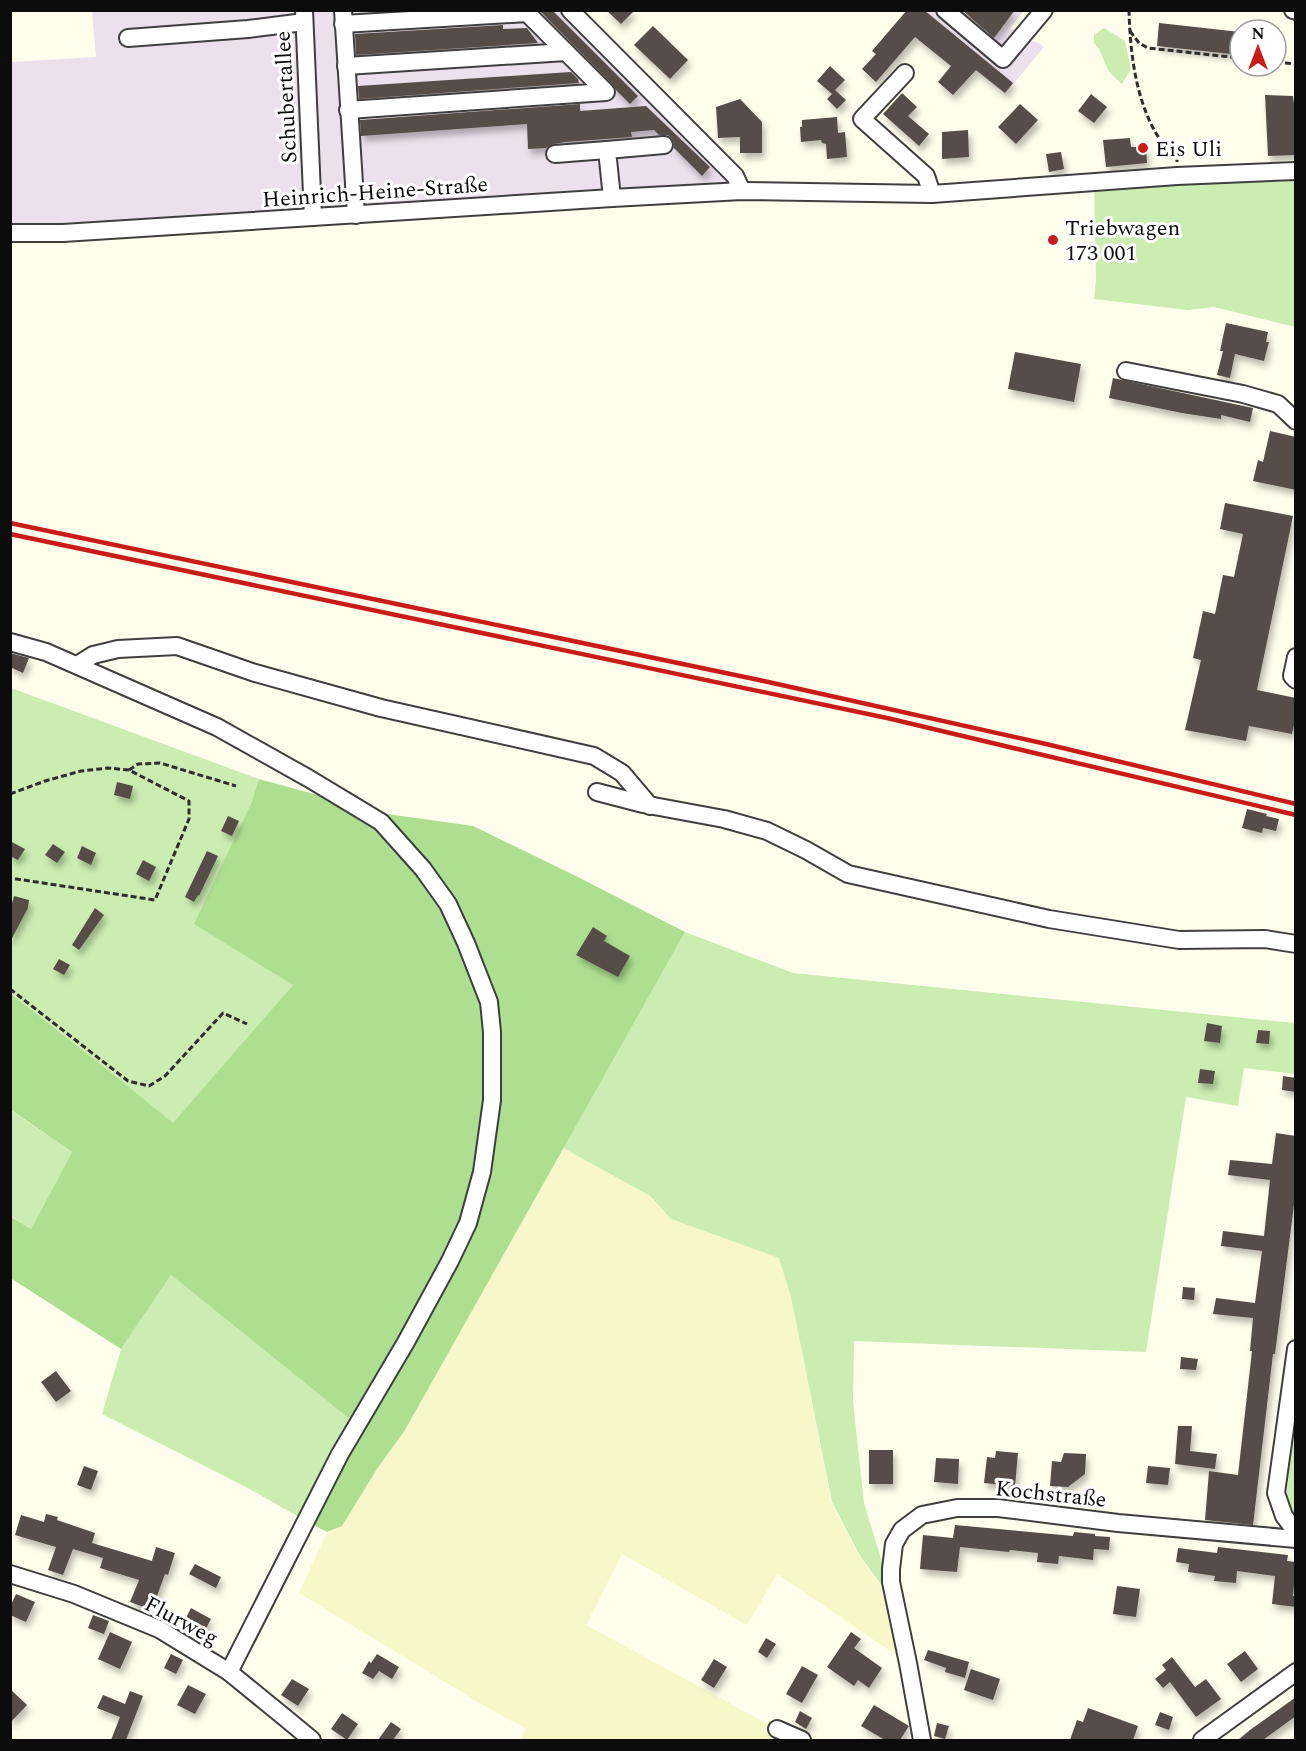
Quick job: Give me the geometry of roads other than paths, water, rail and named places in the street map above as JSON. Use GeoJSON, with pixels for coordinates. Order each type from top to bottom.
{"type":"FeatureCollection","features":[{"type":"Feature","properties":{"kind":"street"},"geometry":{"type":"LineString","coordinates":[[570,10],[735,176],[742,191]]}},
{"type":"Feature","properties":{"kind":"street"},"geometry":{"type":"LineString","coordinates":[[945,10],[1003,59],[1044,10]]}},
{"type":"Feature","properties":{"kind":"street"},"geometry":{"type":"LineString","coordinates":[[348,110],[606,92],[526,12],[343,17],[348,110],[356,215]]}},
{"type":"Feature","properties":{"kind":"street"},"geometry":{"type":"LineString","coordinates":[[128,38],[248,29],[304,16]]}},
{"type":"Feature","properties":{"kind":"street","name":"Schubertallee"},"geometry":{"type":"LineString","coordinates":[[304,16],[313,217]]}},
{"type":"Feature","properties":{"kind":"street"},"geometry":{"type":"LineString","coordinates":[[346,66],[566,52]]}},
{"type":"Feature","properties":{"kind":"street"},"geometry":{"type":"LineString","coordinates":[[905,73],[862,119],[926,176],[932,194]]}},
{"type":"Feature","properties":{"kind":"street"},"geometry":{"type":"LineString","coordinates":[[555,154],[664,145]]}},
{"type":"Feature","properties":{"kind":"street"},"geometry":{"type":"LineString","coordinates":[[608,150],[612,198]]}},
{"type":"Feature","properties":{"kind":"street","name":"Heinrich-Heine-Straße"},"geometry":{"type":"LineString","coordinates":[[10,233],[63,232],[742,191],[932,194],[1177,176],[1296,171]]}},
{"type":"Feature","properties":{"kind":"street"},"geometry":{"type":"LineString","coordinates":[[1126,371],[1278,404],[1296,421]]}},
{"type":"Feature","properties":{"kind":"street"},"geometry":{"type":"LineString","coordinates":[[10,642],[46,652],[217,727],[381,822],[423,869],[448,904],[489,1002],[492,1032],[492,1100],[482,1172],[468,1223],[406,1342],[340,1454],[229,1672]]}},
{"type":"Feature","properties":{"kind":"street"},"geometry":{"type":"LineString","coordinates":[[76,665],[93,655],[118,649],[177,646],[255,673],[381,708],[594,756],[622,773],[650,806]]}},
{"type":"Feature","properties":{"kind":"street"},"geometry":{"type":"LineString","coordinates":[[1296,657],[1292,676],[1296,680]]}},
{"type":"Feature","properties":{"kind":"street"},"geometry":{"type":"LineString","coordinates":[[597,792],[650,806],[724,819],[767,831],[848,874],[1049,919],[1179,940],[1264,939],[1296,944]]}},
{"type":"Feature","properties":{"kind":"street"},"geometry":{"type":"LineString","coordinates":[[1296,1349],[1276,1493],[1284,1516],[1296,1532]]}},
{"type":"Feature","properties":{"kind":"street","name":"Kochstraße"},"geometry":{"type":"LineString","coordinates":[[922,1740],[891,1582],[891,1569],[894,1544],[902,1530],[922,1515],[957,1508],[998,1508],[1118,1523],[1296,1539]]}},
{"type":"Feature","properties":{"kind":"street","name":"Flurweg"},"geometry":{"type":"LineString","coordinates":[[10,1574],[74,1594],[159,1629],[229,1672],[312,1740]]}},
{"type":"Feature","properties":{"kind":"street"},"geometry":{"type":"LineString","coordinates":[[1206,1740],[1296,1672]]}},
{"type":"Feature","properties":{"kind":"street"},"geometry":{"type":"LineString","coordinates":[[777,1729],[802,1740]]}},
{"type":"Feature","properties":{"kind":"railway"},"geometry":{"type":"LineString","coordinates":[[10,523],[759,680],[1046,744],[1296,804]]}},
{"type":"Feature","properties":{"kind":"railway"},"geometry":{"type":"LineString","coordinates":[[10,534],[887,718],[1296,815]]}},
{"type":"Feature","properties":{"kind":"place","name":"Eis Uli"},"geometry":{"type":"Point","coordinates":[1143,148]}},
{"type":"Feature","properties":{"kind":"place","name":"Triebwagen 173 001"},"geometry":{"type":"Point","coordinates":[1053,240]}}]}
